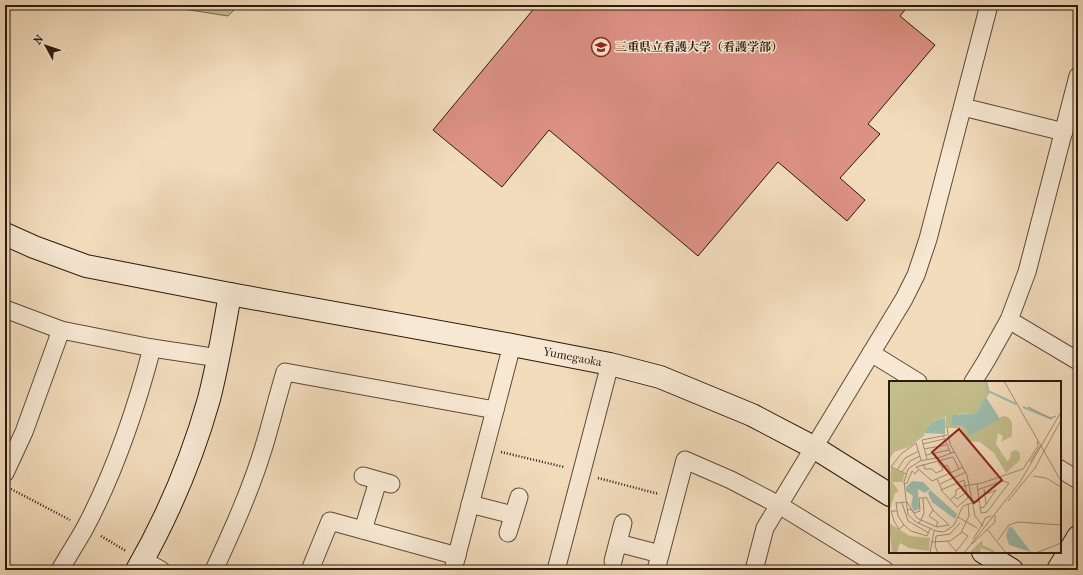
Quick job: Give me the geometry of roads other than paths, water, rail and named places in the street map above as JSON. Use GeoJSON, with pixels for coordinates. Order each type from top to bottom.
{"type":"FeatureCollection","features":[{"type":"Feature","properties":{"kind":"street"},"geometry":{"type":"LineString","coordinates":[[754,570],[765,528],[904,299],[916,275],[928,239],[989,5]]}},
{"type":"Feature","properties":{"kind":"street"},"geometry":{"type":"LineString","coordinates":[[974,381],[1009,320],[1027,272],[1078,76]]}},
{"type":"Feature","properties":{"kind":"street"},"geometry":{"type":"LineString","coordinates":[[963,107],[1064,132]]}},
{"type":"Feature","properties":{"kind":"street","name":"Yumegaoka"},"geometry":{"type":"LineString","coordinates":[[5,234],[34,247],[86,266],[230,294],[512,344],[610,364],[660,377],[752,415],[814,448],[889,493]]}},
{"type":"Feature","properties":{"kind":"street"},"geometry":{"type":"LineString","coordinates":[[147,567],[164,519],[182,478],[209,398],[219,358],[230,294]]}},
{"type":"Feature","properties":{"kind":"street"},"geometry":{"type":"LineString","coordinates":[[5,309],[61,330],[152,348],[219,358]]}},
{"type":"Feature","properties":{"kind":"street"},"geometry":{"type":"LineString","coordinates":[[1009,320],[1078,361]]}},
{"type":"Feature","properties":{"kind":"street"},"geometry":{"type":"LineString","coordinates":[[5,472],[24,432],[61,330]]}},
{"type":"Feature","properties":{"kind":"street"},"geometry":{"type":"LineString","coordinates":[[310,570],[330,521],[363,530],[455,563],[512,344]]}},
{"type":"Feature","properties":{"kind":"street"},"geometry":{"type":"LineString","coordinates":[[60,570],[85,527],[109,475],[139,396],[152,348]]}},
{"type":"Feature","properties":{"kind":"street"},"geometry":{"type":"LineString","coordinates":[[871,353],[916,381]]}},
{"type":"Feature","properties":{"kind":"street"},"geometry":{"type":"LineString","coordinates":[[556,570],[610,364]]}},
{"type":"Feature","properties":{"kind":"street"},"geometry":{"type":"LineString","coordinates":[[214,570],[232,530],[265,444],[285,372],[495,410]]}},
{"type":"Feature","properties":{"kind":"street"},"geometry":{"type":"LineString","coordinates":[[618,543],[658,562],[685,460],[731,480],[780,505],[875,567]]}},
{"type":"Feature","properties":{"kind":"street"},"geometry":{"type":"LineString","coordinates":[[1061,470],[1078,480]]}},
{"type":"Feature","properties":{"kind":"street"},"geometry":{"type":"LineString","coordinates":[[363,530],[377,480]]}},
{"type":"Feature","properties":{"kind":"street"},"geometry":{"type":"LineString","coordinates":[[508,533],[519,497]]}},
{"type":"Feature","properties":{"kind":"street"},"geometry":{"type":"LineString","coordinates":[[470,504],[513,515]]}},
{"type":"Feature","properties":{"kind":"street"},"geometry":{"type":"LineString","coordinates":[[613,561],[623,523]]}},
{"type":"Feature","properties":{"kind":"street"},"geometry":{"type":"LineString","coordinates":[[1058,570],[1078,537]]}},
{"type":"Feature","properties":{"kind":"street"},"geometry":{"type":"LineString","coordinates":[[985,553],[1012,570]]}},
{"type":"Feature","properties":{"kind":"place","name":"三重県立看護大学（看護学部）"},"geometry":{"type":"Point","coordinates":[601,47]}}]}
